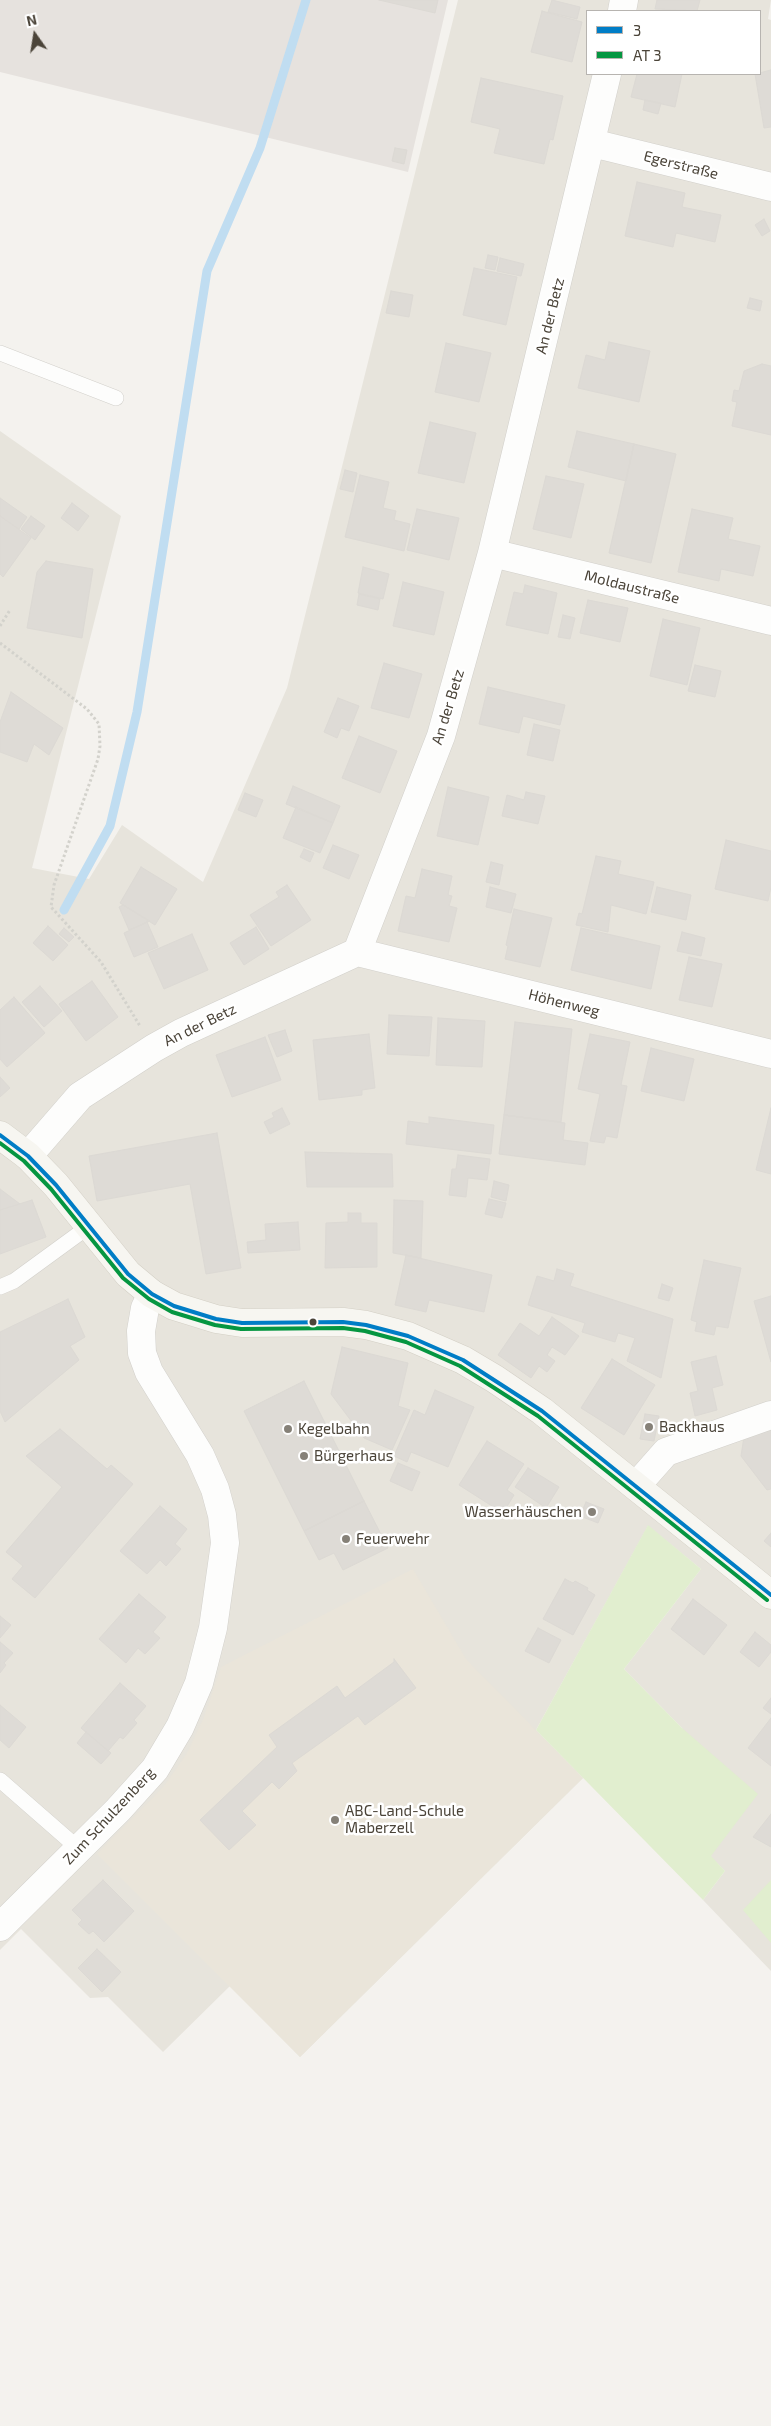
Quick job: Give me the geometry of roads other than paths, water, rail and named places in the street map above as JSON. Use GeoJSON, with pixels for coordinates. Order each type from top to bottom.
{"type":"FeatureCollection","features":[{"type":"Feature","properties":{"kind":"street","name":"An der Betz"},"geometry":{"type":"LineString","coordinates":[[28,1156],[80,1096],[154,1048],[190,1029],[357,952],[364,929],[441,736],[492,553],[592,143],[607,75]]}},
{"type":"Feature","properties":{"kind":"street","name":"Egerstraße"},"geometry":{"type":"LineString","coordinates":[[592,143],[771,187]]}},
{"type":"Feature","properties":{"kind":"street","name":"Moldaustraße"},"geometry":{"type":"LineString","coordinates":[[492,553],[771,621]]}},
{"type":"Feature","properties":{"kind":"street","name":"Höhenweg"},"geometry":{"type":"LineString","coordinates":[[357,952],[771,1054]]}},
{"type":"Feature","properties":{"kind":"street"},"geometry":{"type":"LineString","coordinates":[[0,1135],[28,1156],[56,1185],[88,1227],[128,1274],[152,1294],[174,1306],[216,1320],[242,1323],[343,1322],[386,1330],[429,1344],[463,1360],[542,1411],[771,1595]]}},
{"type":"Feature","properties":{"kind":"street","name":"Zum Schulzenberg"},"geometry":{"type":"LineString","coordinates":[[0,1927],[79,1849],[154,1769],[180,1727],[199,1683],[213,1628],[224,1543],[222,1516],[215,1489],[200,1455],[149,1372],[142,1353],[141,1331],[145,1308],[152,1294]]}},
{"type":"Feature","properties":{"kind":"street"},"geometry":{"type":"LineString","coordinates":[[636,1486],[666,1452],[771,1415]]}},
{"type":"Feature","properties":{"kind":"lane"},"geometry":{"type":"LineString","coordinates":[[0,353],[116,398]]}},
{"type":"Feature","properties":{"kind":"lane"},"geometry":{"type":"LineString","coordinates":[[0,1287],[14,1281],[88,1227]]}},
{"type":"Feature","properties":{"kind":"lane"},"geometry":{"type":"LineString","coordinates":[[0,1780],[79,1849]]}},
{"type":"Feature","properties":{"kind":"waterway"},"geometry":{"type":"LineString","coordinates":[[64,910],[110,826],[137,712],[207,271],[260,148],[306,0]]}},
{"type":"Feature","properties":{"kind":"place","name":"Backhaus"},"geometry":{"type":"Point","coordinates":[649,1427]}},
{"type":"Feature","properties":{"kind":"place","name":"Kegelbahn"},"geometry":{"type":"Point","coordinates":[288,1429]}},
{"type":"Feature","properties":{"kind":"place","name":"Bürgerhaus"},"geometry":{"type":"Point","coordinates":[304,1456]}},
{"type":"Feature","properties":{"kind":"place","name":"Wasserhäuschen"},"geometry":{"type":"Point","coordinates":[592,1512]}},
{"type":"Feature","properties":{"kind":"place","name":"Feuerwehr"},"geometry":{"type":"Point","coordinates":[346,1539]}},
{"type":"Feature","properties":{"kind":"place","name":"ABC-Land-Schule Maberzell"},"geometry":{"type":"Point","coordinates":[335,1820]}}]}
